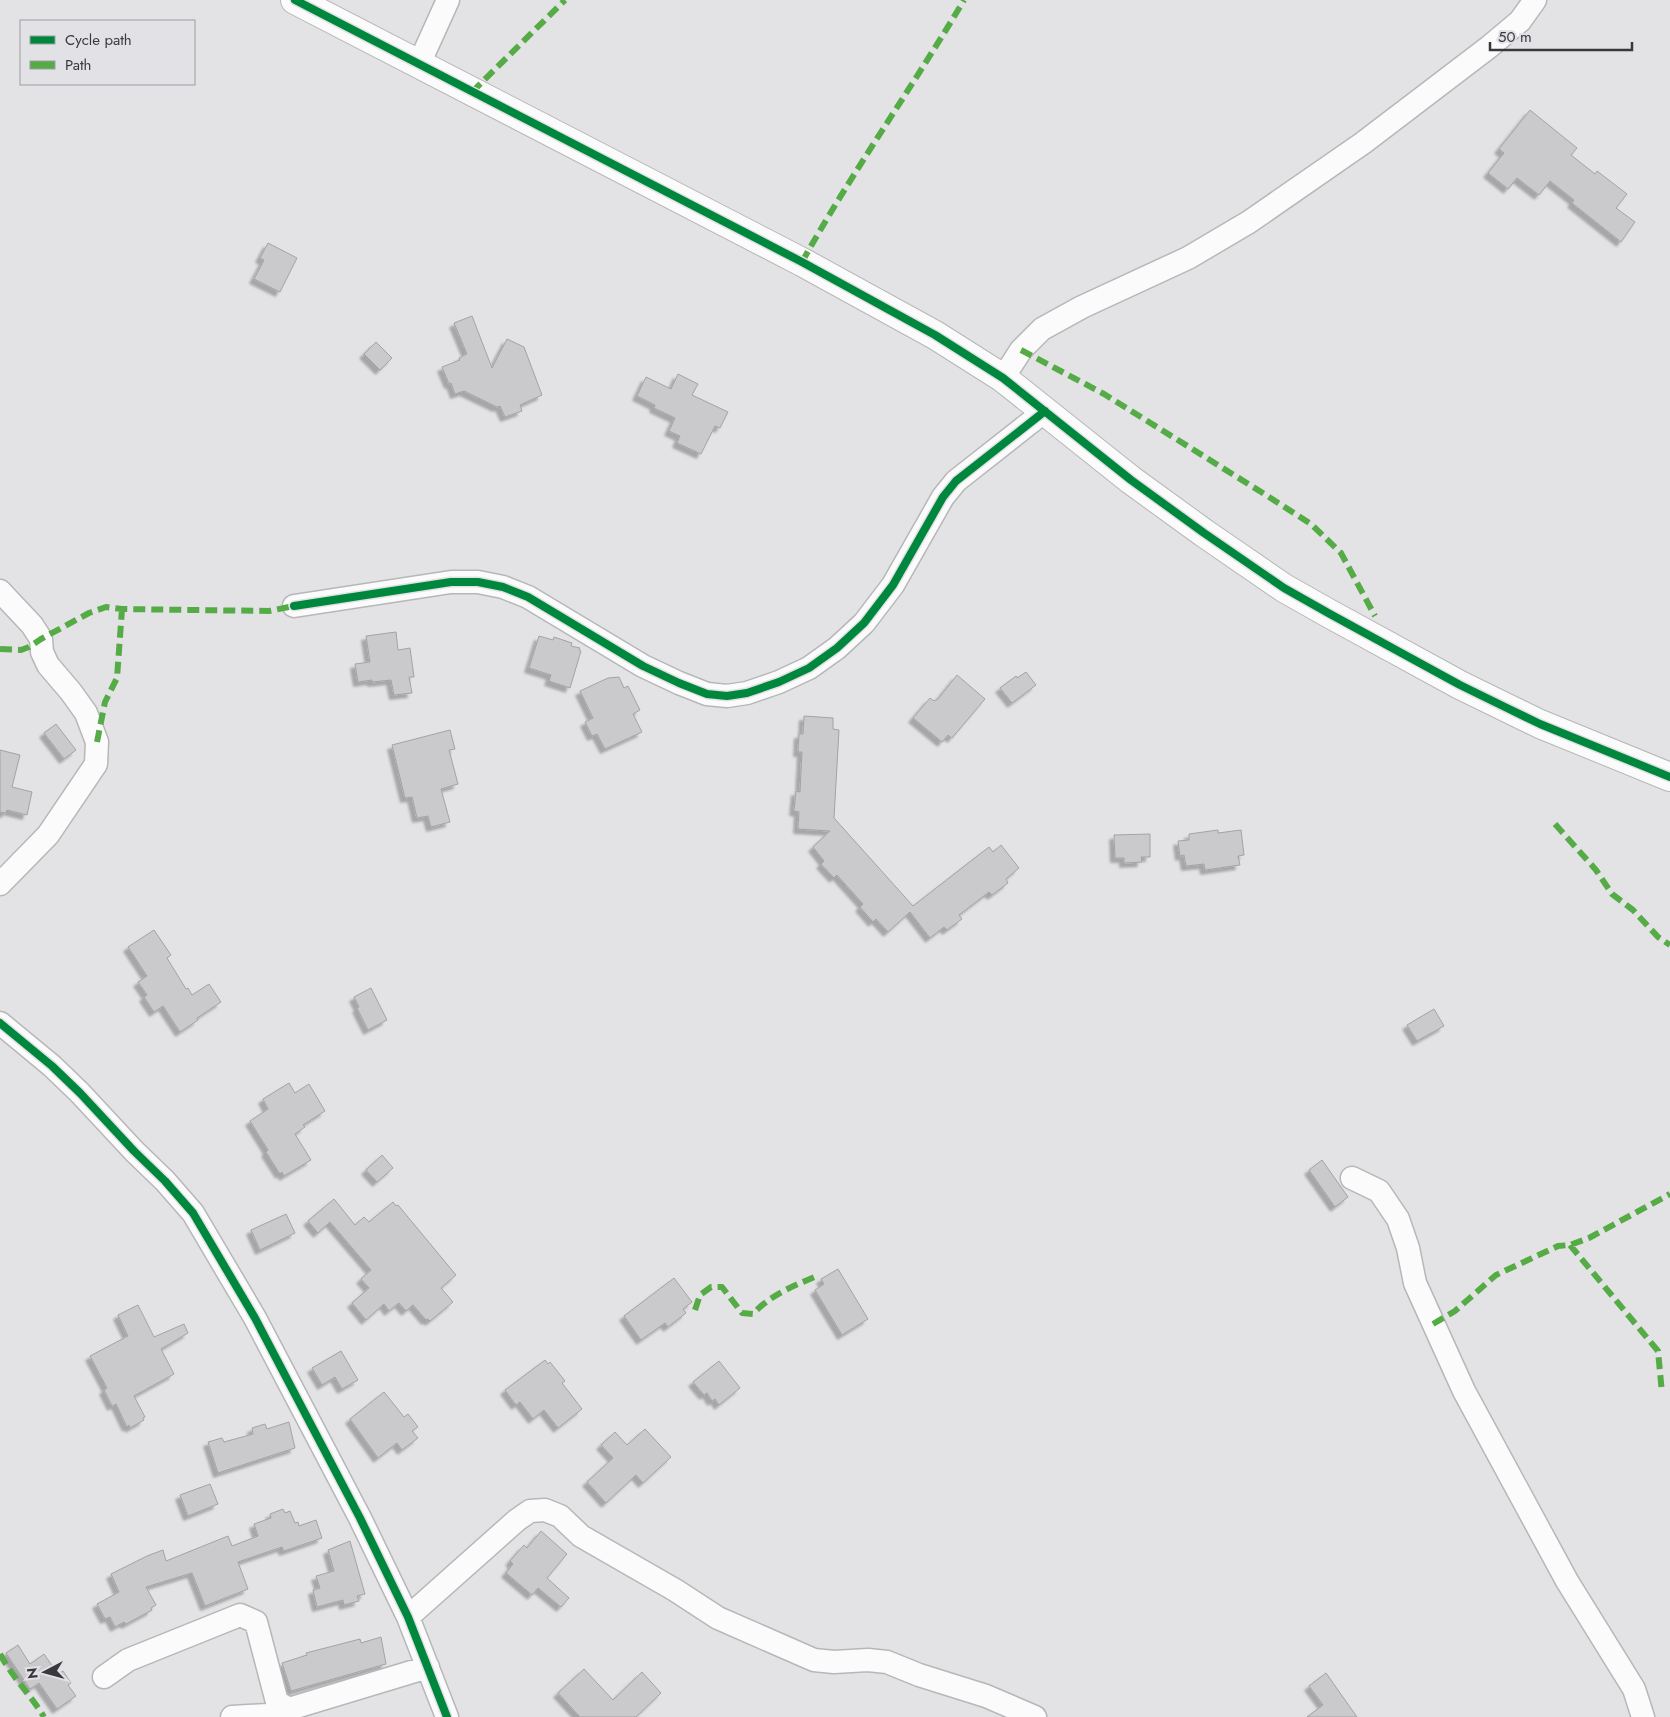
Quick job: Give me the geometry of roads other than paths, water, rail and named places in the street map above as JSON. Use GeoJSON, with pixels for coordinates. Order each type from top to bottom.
{"type":"FeatureCollection","features":[{"type":"Feature","properties":{"kind":"street"},"geometry":{"type":"LineString","coordinates":[[295,0],[802,262],[935,335],[1003,378],[1159,501],[1284,588],[1407,656],[1507,708],[1549,728],[1670,777]]}},
{"type":"Feature","properties":{"kind":"street"},"geometry":{"type":"LineString","coordinates":[[419,64],[448,0]]}},
{"type":"Feature","properties":{"kind":"street"},"geometry":{"type":"LineString","coordinates":[[1003,378],[1021,350],[1042,329],[1188,258],[1249,222],[1363,143],[1489,47],[1520,21],[1535,0]]}},
{"type":"Feature","properties":{"kind":"street"},"geometry":{"type":"LineString","coordinates":[[294,606],[451,582],[478,582],[502,587],[528,597],[643,666],[679,683],[707,694],[727,696],[747,693],[779,682],[809,668],[838,648],[864,623],[893,585],[943,497],[956,480],[1046,411]]}},
{"type":"Feature","properties":{"kind":"street"},"geometry":{"type":"LineString","coordinates":[[0,591],[32,625],[41,639],[42,652],[48,665],[71,692],[86,714],[97,742],[96,764],[48,835],[0,884]]}},
{"type":"Feature","properties":{"kind":"street"},"geometry":{"type":"LineString","coordinates":[[0,1023],[52,1066],[80,1093],[134,1152],[165,1181],[192,1214],[290,1383],[408,1616],[447,1717]]}},
{"type":"Feature","properties":{"kind":"street"},"geometry":{"type":"LineString","coordinates":[[1352,1178],[1379,1191],[1398,1219],[1408,1248],[1415,1282],[1464,1391],[1567,1581],[1634,1689],[1643,1717]]}},
{"type":"Feature","properties":{"kind":"street"},"geometry":{"type":"LineString","coordinates":[[408,1616],[516,1520],[530,1511],[545,1510],[560,1516],[581,1536],[675,1590],[718,1618],[814,1660],[887,1662],[919,1675],[986,1696],[1035,1717]]}},
{"type":"Feature","properties":{"kind":"street"},"geometry":{"type":"LineString","coordinates":[[104,1677],[128,1660],[240,1615],[256,1622],[277,1702],[289,1709]]}},
{"type":"Feature","properties":{"kind":"street"},"geometry":{"type":"LineString","coordinates":[[232,1717],[267,1715],[428,1667]]}}]}
